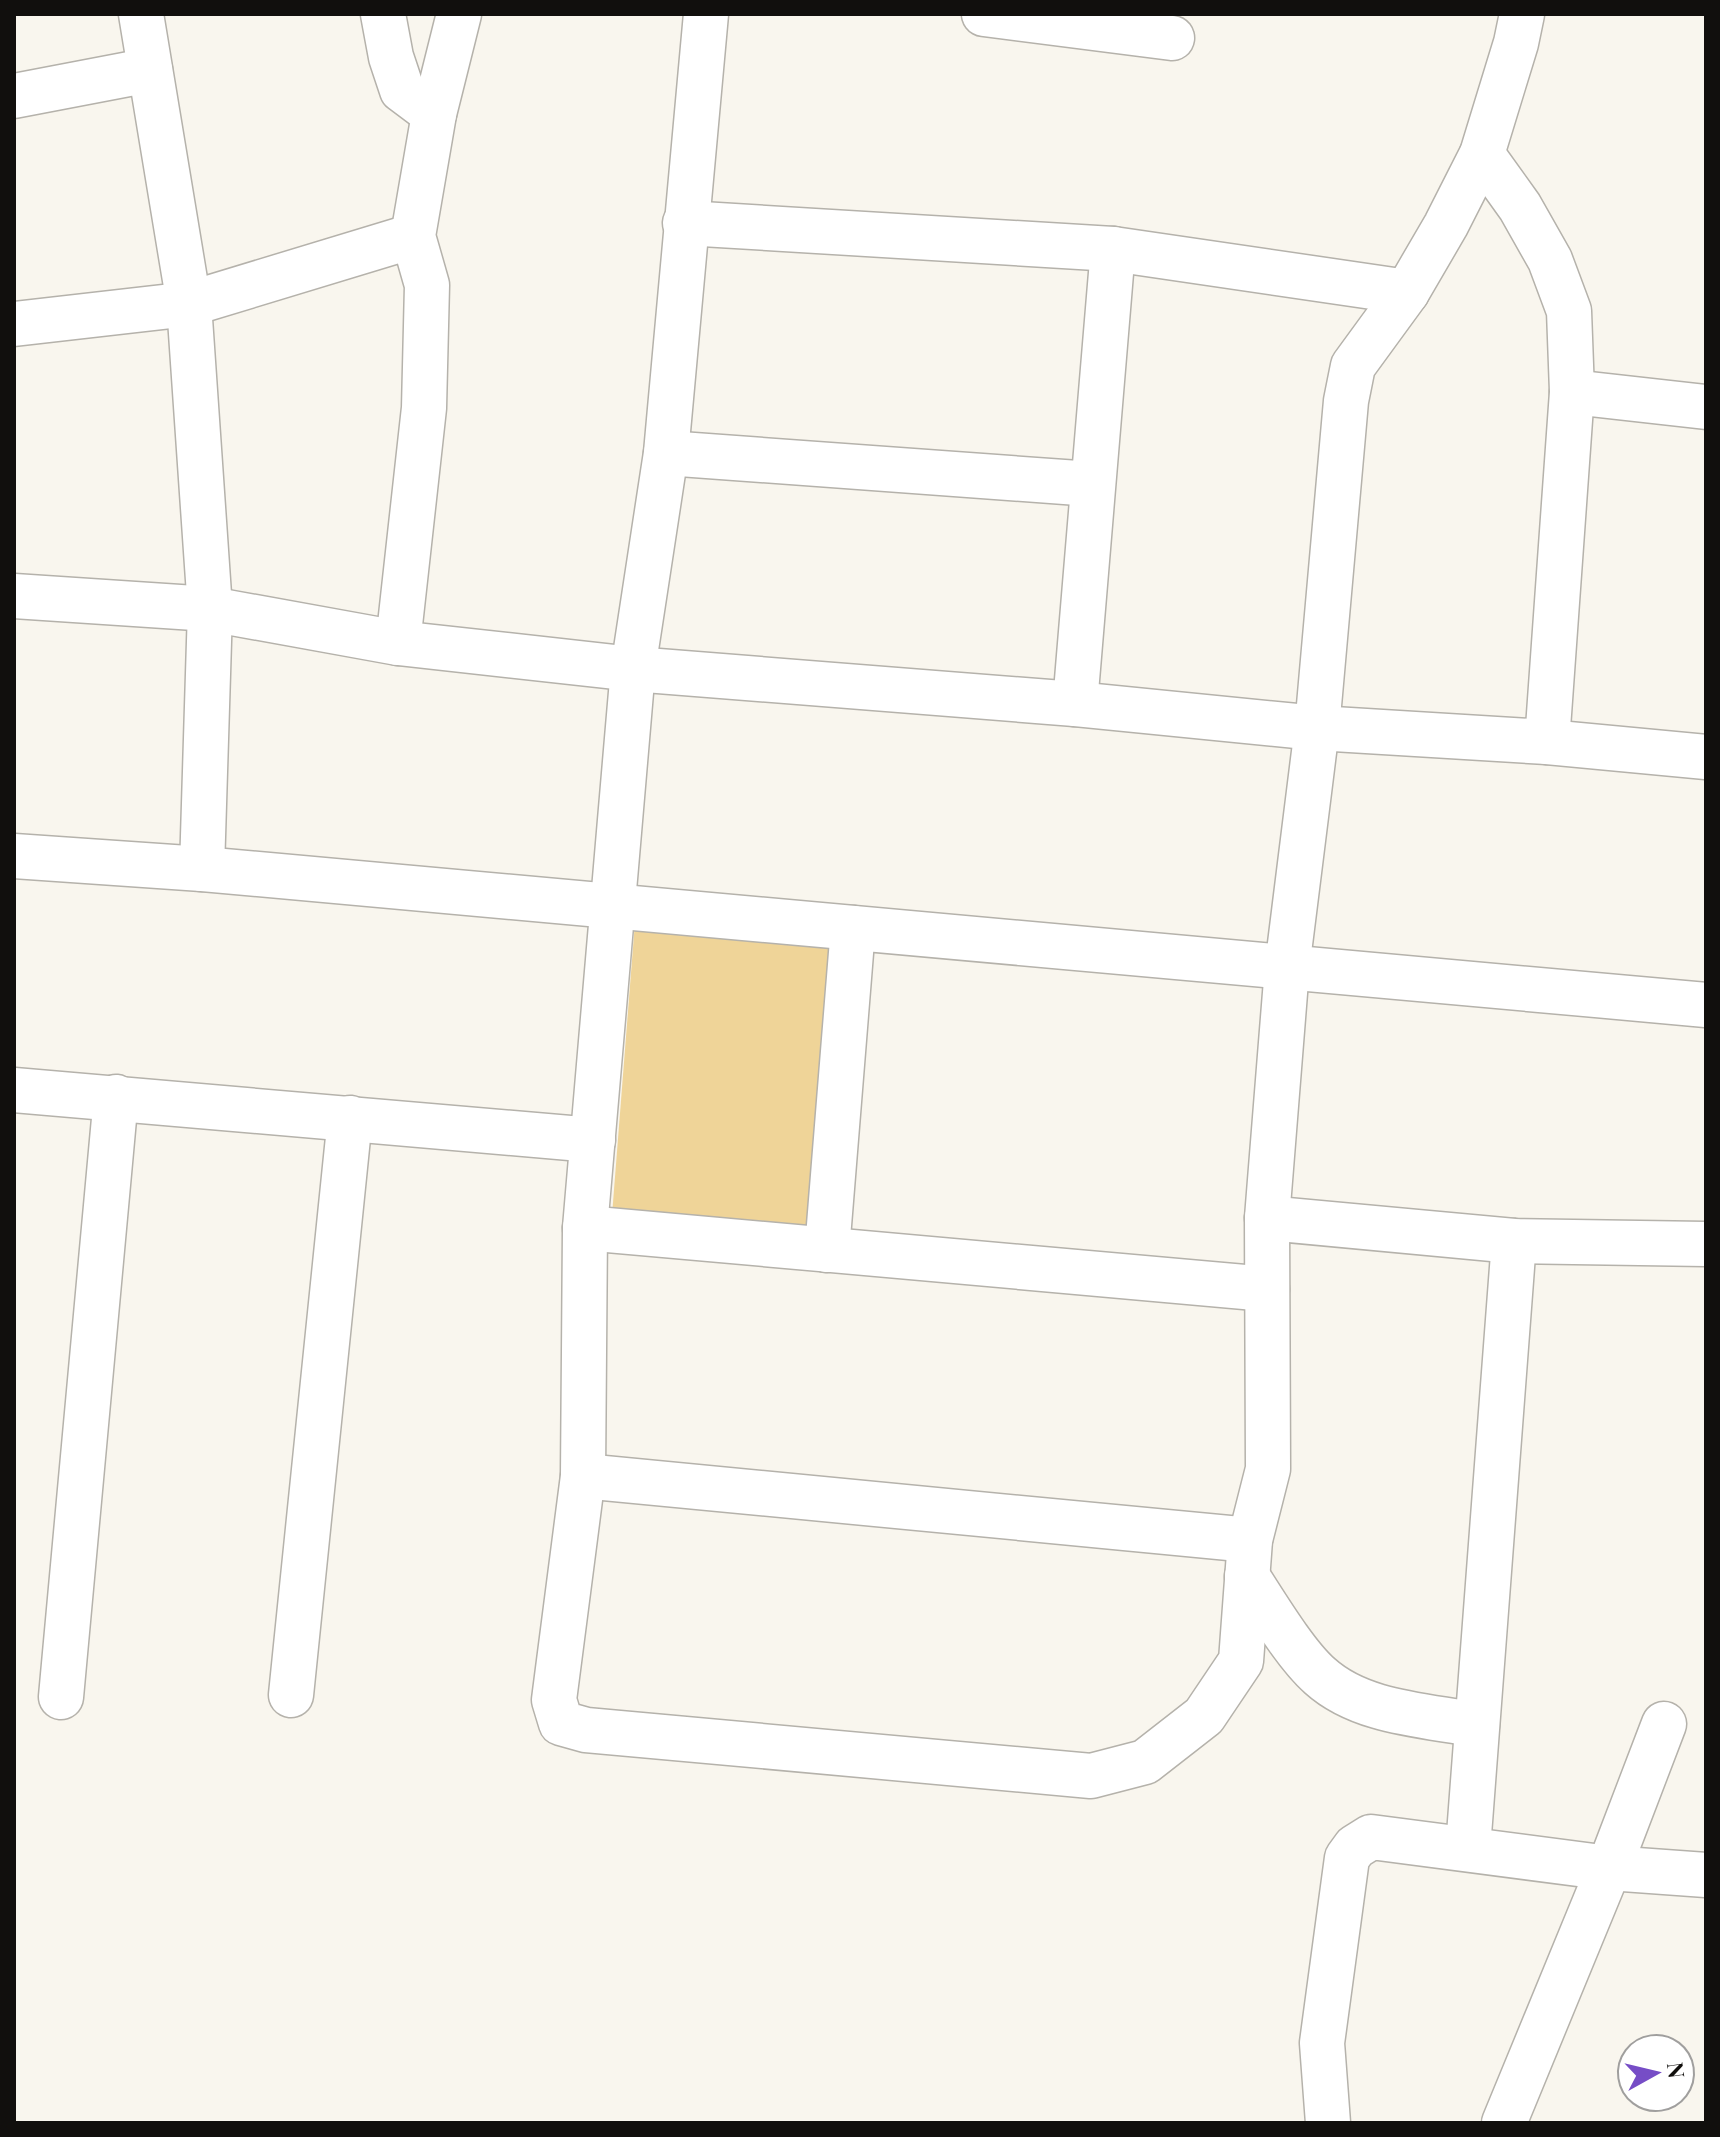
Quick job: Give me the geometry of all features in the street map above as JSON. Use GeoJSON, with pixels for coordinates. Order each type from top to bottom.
{"type":"FeatureCollection","features":[{"type":"Feature","properties":{"kind":"street"},"geometry":{"type":"LineString","coordinates":[[141,14],[189,304],[210,609],[202,869]]}},
{"type":"Feature","properties":{"kind":"street"},"geometry":{"type":"LineString","coordinates":[[383,14],[391,57],[402,90],[434,114]]}},
{"type":"Feature","properties":{"kind":"street"},"geometry":{"type":"LineString","coordinates":[[398,643],[424,408],[427,285],[413,236],[434,114],[459,14]]}},
{"type":"Feature","properties":{"kind":"street"},"geometry":{"type":"LineString","coordinates":[[706,14],[666,453],[633,669],[585,1228],[583,1476],[554,1700],[561,1723],[586,1730],[1091,1776],[1145,1762],[1204,1716],[1241,1661],[1248,1558],[1268,1469],[1267,1218],[1287,968],[1317,728],[1346,401],[1353,366],[1407,292],[1482,154],[1522,14]]}},
{"type":"Feature","properties":{"kind":"street"},"geometry":{"type":"LineString","coordinates":[[984,14],[1172,38]]}},
{"type":"Feature","properties":{"kind":"street"},"geometry":{"type":"LineString","coordinates":[[14,96],[150,70]]}},
{"type":"Feature","properties":{"kind":"street"},"geometry":{"type":"LineString","coordinates":[[1482,154],[1520,207],[1550,260],[1569,311],[1572,392],[1547,742]]}},
{"type":"Feature","properties":{"kind":"street"},"geometry":{"type":"LineString","coordinates":[[685,223],[1113,249],[1407,292]]}},
{"type":"Feature","properties":{"kind":"street"},"geometry":{"type":"LineString","coordinates":[[14,324],[189,304],[413,236]]}},
{"type":"Feature","properties":{"kind":"street"},"geometry":{"type":"LineString","coordinates":[[1075,704],[1113,249]]}},
{"type":"Feature","properties":{"kind":"street"},"geometry":{"type":"LineString","coordinates":[[1572,392],[1706,407]]}},
{"type":"Feature","properties":{"kind":"street"},"geometry":{"type":"LineString","coordinates":[[666,453],[1092,484]]}},
{"type":"Feature","properties":{"kind":"street"},"geometry":{"type":"LineString","coordinates":[[14,596],[210,609],[398,643],[633,669],[1075,704],[1317,728],[1547,742],[1706,757]]}},
{"type":"Feature","properties":{"kind":"street"},"geometry":{"type":"LineString","coordinates":[[14,856],[202,869],[1706,1005]]}},
{"type":"Feature","properties":{"kind":"street"},"geometry":{"type":"LineString","coordinates":[[827,1250],[853,928]]}},
{"type":"Feature","properties":{"kind":"street"},"geometry":{"type":"LineString","coordinates":[[14,1090],[593,1140]]}},
{"type":"Feature","properties":{"kind":"street"},"geometry":{"type":"LineString","coordinates":[[61,1697],[116,1097]]}},
{"type":"Feature","properties":{"kind":"street"},"geometry":{"type":"LineString","coordinates":[[291,1695],[350,1118]]}},
{"type":"Feature","properties":{"kind":"street"},"geometry":{"type":"LineString","coordinates":[[1267,1218],[1514,1241],[1706,1244]]}},
{"type":"Feature","properties":{"kind":"street"},"geometry":{"type":"LineString","coordinates":[[585,1228],[1267,1289]]}},
{"type":"Feature","properties":{"kind":"street"},"geometry":{"type":"LineString","coordinates":[[1468,1848],[1514,1241]]}},
{"type":"Feature","properties":{"kind":"street"},"geometry":{"type":"LineString","coordinates":[[583,1476],[1248,1558]]}},
{"type":"Feature","properties":{"kind":"street"},"geometry":{"type":"LineString","coordinates":[[1248,1558],[1319,1676],[1353,1698],[1477,1725]]}},
{"type":"Feature","properties":{"kind":"street"},"geometry":{"type":"LineString","coordinates":[[1504,2123],[1609,1868],[1664,1724]]}},
{"type":"Feature","properties":{"kind":"street"},"geometry":{"type":"LineString","coordinates":[[1328,2123],[1322,2043],[1347,1858],[1355,1847],[1371,1837],[1609,1868],[1706,1875]]}},
{"type":"Feature","properties":{"kind":"shaded area"},"geometry":{"type":"Polygon","coordinates":[[[635,922],[833,937],[809,1245],[611,1228],[635,922]]]}}]}
